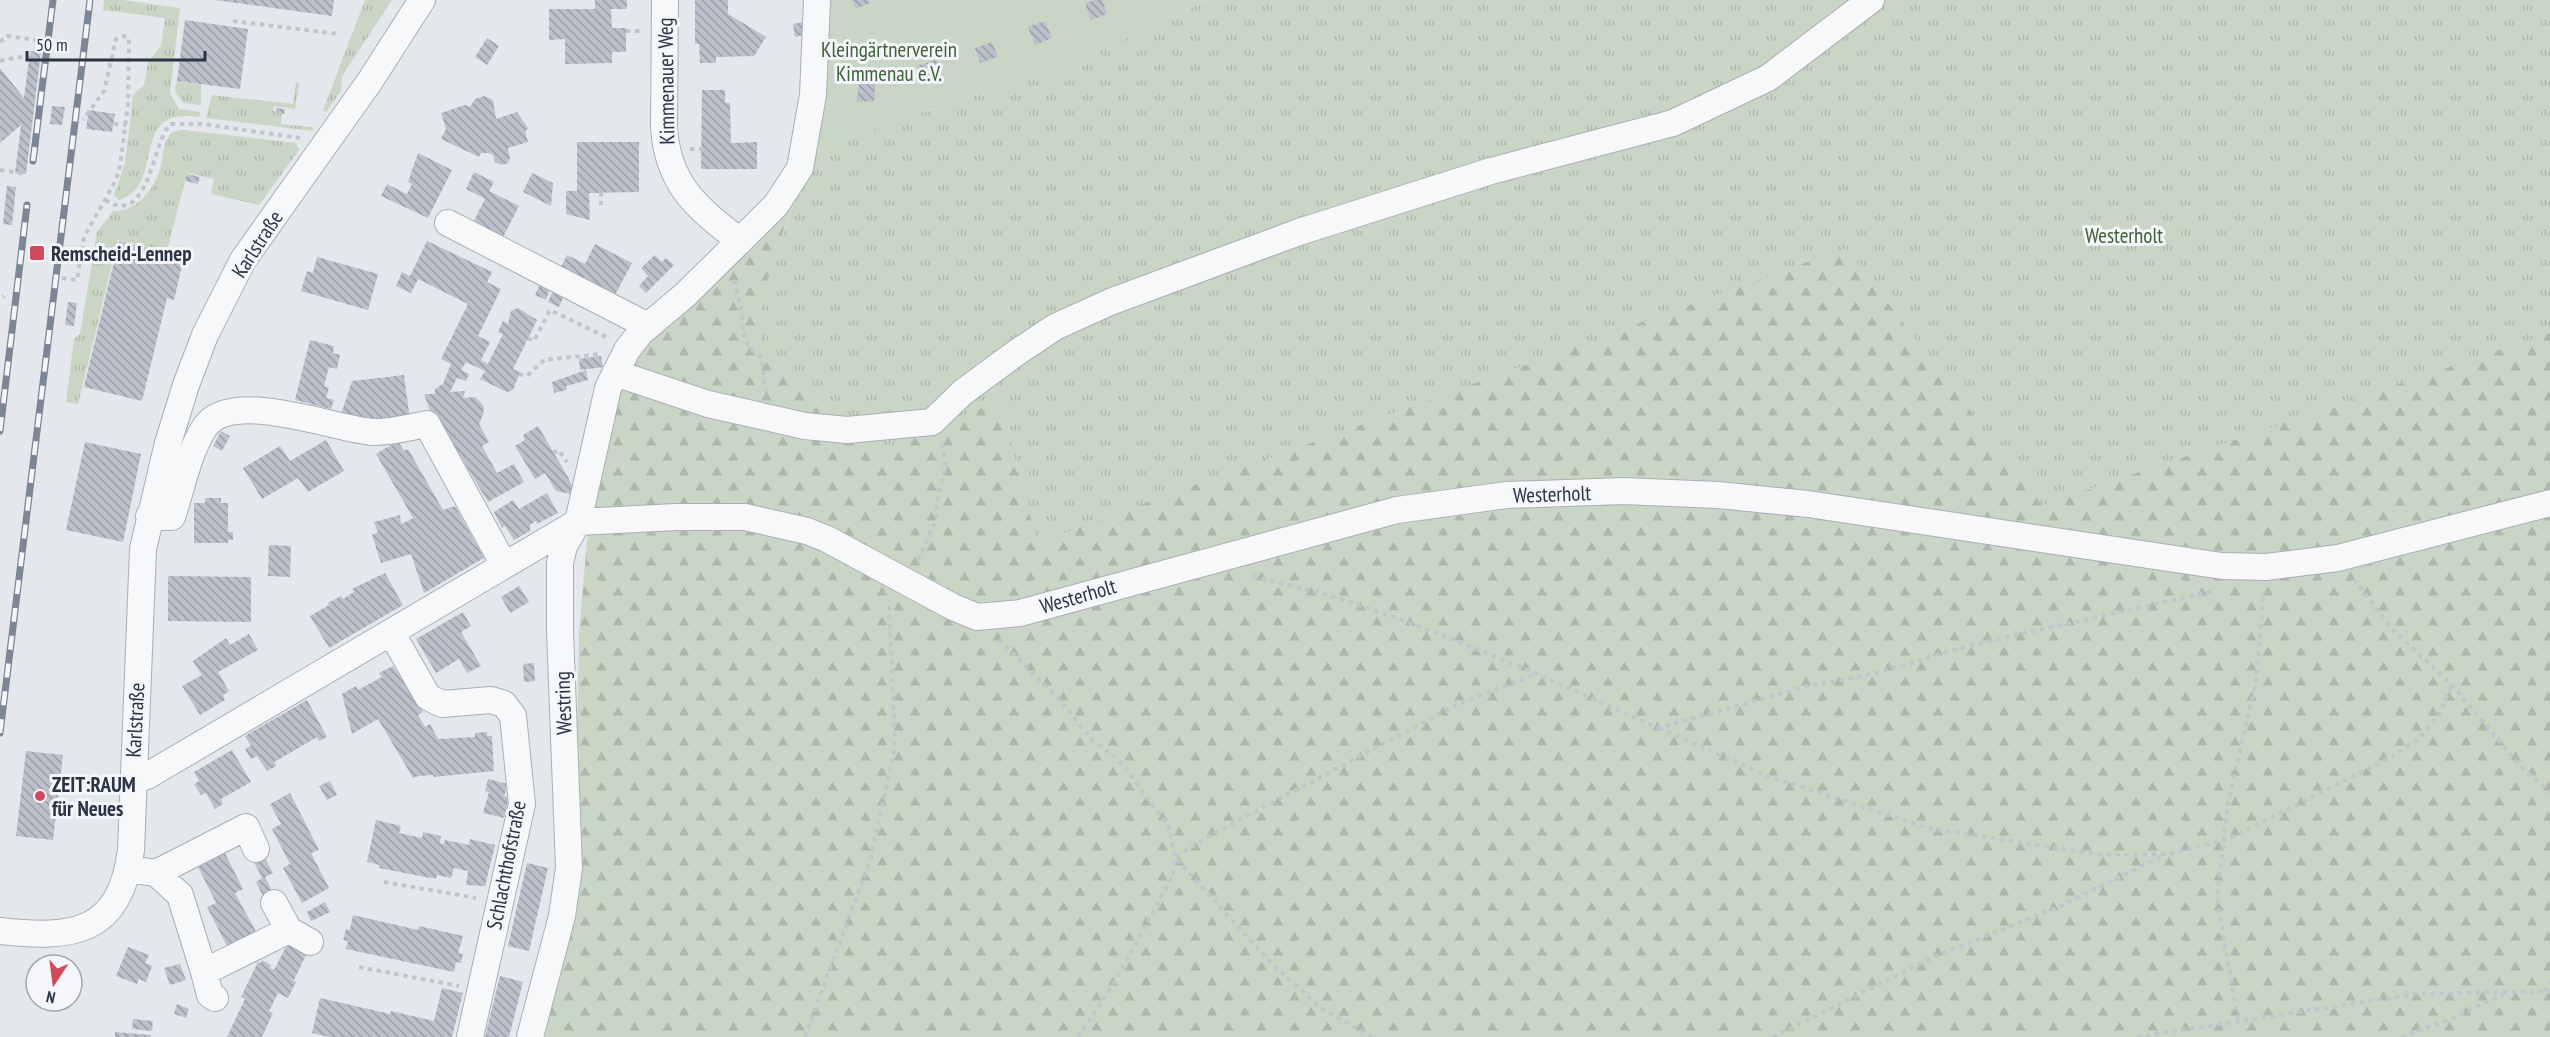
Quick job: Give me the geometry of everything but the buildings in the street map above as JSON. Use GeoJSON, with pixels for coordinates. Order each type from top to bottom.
{"type":"FeatureCollection","features":[{"type":"Feature","properties":{"kind":"street","name":"Karlstraße"},"geometry":{"type":"LineString","coordinates":[[132,781],[141,576],[149,516],[171,432],[206,335],[243,260],[390,52],[422,0]]}},
{"type":"Feature","properties":{"kind":"street","name":"Kimmenauer Weg"},"geometry":{"type":"LineString","coordinates":[[664,0],[664,128],[670,164],[688,196],[710,218],[732,249]]}},
{"type":"Feature","properties":{"kind":"street"},"geometry":{"type":"LineString","coordinates":[[818,0],[813,95],[800,168],[787,193],[732,249],[609,364],[708,404],[771,420],[847,430],[896,423],[932,422],[963,392],[1016,353],[1055,327],[1110,302],[1299,232],[1491,171],[1673,123],[1768,78],[1871,0]]}},
{"type":"Feature","properties":{"kind":"street"},"geometry":{"type":"LineString","coordinates":[[448,223],[648,326]]}},
{"type":"Feature","properties":{"kind":"street","name":"Westring"},"geometry":{"type":"LineString","coordinates":[[530,1037],[562,916],[569,868],[560,562],[564,546],[578,522],[601,417],[609,364]]}},
{"type":"Feature","properties":{"kind":"street"},"geometry":{"type":"LineString","coordinates":[[149,516],[172,517],[197,442],[206,424],[234,410],[268,411],[374,432],[427,424],[504,565]]}},
{"type":"Feature","properties":{"kind":"street","name":"Westerholt"},"geometry":{"type":"LineString","coordinates":[[578,522],[676,517],[745,518],[807,531],[977,616],[1020,613],[1397,510],[1507,495],[1623,491],[1718,495],[1808,504],[2222,566],[2266,567],[2338,558],[2550,503]]}},
{"type":"Feature","properties":{"kind":"street"},"geometry":{"type":"LineString","coordinates":[[0,931],[57,934],[83,929],[101,917],[116,902],[128,868],[132,781],[147,776],[578,522]]}},
{"type":"Feature","properties":{"kind":"street","name":"Schlachthofstraße"},"geometry":{"type":"LineString","coordinates":[[391,632],[428,697],[442,704],[491,700],[504,704],[513,716],[522,804],[470,1037]]}},
{"type":"Feature","properties":{"kind":"street"},"geometry":{"type":"LineString","coordinates":[[156,873],[246,827],[256,849]]}},
{"type":"Feature","properties":{"kind":"street"},"geometry":{"type":"LineString","coordinates":[[128,868],[156,873],[180,896],[210,995],[215,998]]}},
{"type":"Feature","properties":{"kind":"street"},"geometry":{"type":"LineString","coordinates":[[204,972],[299,936],[274,903]]}},
{"type":"Feature","properties":{"kind":"path"},"geometry":{"type":"LineString","coordinates":[[233,21],[339,34]]}},
{"type":"Feature","properties":{"kind":"path"},"geometry":{"type":"LineString","coordinates":[[0,42],[7,36],[43,41]]}},
{"type":"Feature","properties":{"kind":"path"},"geometry":{"type":"LineString","coordinates":[[62,278],[77,280],[84,237],[105,200],[120,166],[126,125],[129,38],[123,36],[116,39],[104,91],[83,120]]}},
{"type":"Feature","properties":{"kind":"path"},"geometry":{"type":"LineString","coordinates":[[0,62],[18,57],[40,60]]}},
{"type":"Feature","properties":{"kind":"path"},"geometry":{"type":"LineString","coordinates":[[105,200],[114,205],[125,205],[136,196],[153,170],[163,132],[176,123],[288,135],[302,138],[320,150]]}},
{"type":"Feature","properties":{"kind":"path"},"geometry":{"type":"LineString","coordinates":[[114,124],[126,125]]}},
{"type":"Feature","properties":{"kind":"path"},"geometry":{"type":"LineString","coordinates":[[0,137],[6,132]]}},
{"type":"Feature","properties":{"kind":"path"},"geometry":{"type":"LineString","coordinates":[[0,170],[26,174]]}},
{"type":"Feature","properties":{"kind":"path"},"geometry":{"type":"LineString","coordinates":[[601,192],[601,206]]}},
{"type":"Feature","properties":{"kind":"path"},"geometry":{"type":"LineString","coordinates":[[732,249],[732,274],[741,309],[744,339],[748,347],[761,356],[771,420]]}},
{"type":"Feature","properties":{"kind":"path"},"geometry":{"type":"LineString","coordinates":[[528,338],[534,341],[550,310],[610,339]]}},
{"type":"Feature","properties":{"kind":"path"},"geometry":{"type":"LineString","coordinates":[[519,374],[526,376],[544,360],[597,353],[609,364]]}},
{"type":"Feature","properties":{"kind":"path"},"geometry":{"type":"LineString","coordinates":[[805,1037],[871,857],[895,747],[896,577],[925,550],[936,520],[938,494],[946,466],[941,441],[932,422]]}},
{"type":"Feature","properties":{"kind":"path"},"geometry":{"type":"LineString","coordinates":[[2338,558],[2391,628],[2452,685],[2522,768],[2550,792]]}},
{"type":"Feature","properties":{"kind":"path"},"geometry":{"type":"LineString","coordinates":[[2238,1019],[2217,899],[2229,802],[2256,681],[2266,567]]}},
{"type":"Feature","properties":{"kind":"path"},"geometry":{"type":"LineString","coordinates":[[1249,575],[1348,601],[1538,673],[1765,775],[1928,828],[2102,855],[2169,854]]}},
{"type":"Feature","properties":{"kind":"path"},"geometry":{"type":"LineString","coordinates":[[1658,728],[1804,687],[1873,674],[1971,645],[2216,591]]}},
{"type":"Feature","properties":{"kind":"path"},"geometry":{"type":"LineString","coordinates":[[977,616],[1059,699],[1092,740],[1119,760],[1169,827],[1175,857],[1173,874],[1114,983],[1078,1037]]}},
{"type":"Feature","properties":{"kind":"path"},"geometry":{"type":"LineString","coordinates":[[1175,857],[1215,833],[1460,704],[1538,673]]}},
{"type":"Feature","properties":{"kind":"path"},"geometry":{"type":"LineString","coordinates":[[1773,1037],[1934,957],[2058,907],[2169,854],[2224,840],[2380,763],[2420,738],[2439,714],[2452,685]]}},
{"type":"Feature","properties":{"kind":"path"},"geometry":{"type":"LineString","coordinates":[[1175,857],[1269,961],[1322,1009],[1372,1037]]}},
{"type":"Feature","properties":{"kind":"path"},"geometry":{"type":"LineString","coordinates":[[384,882],[419,890],[446,891],[500,904]]}},
{"type":"Feature","properties":{"kind":"path"},"geometry":{"type":"LineString","coordinates":[[360,968],[480,991]]}},
{"type":"Feature","properties":{"kind":"path"},"geometry":{"type":"LineString","coordinates":[[2544,992],[2550,983]]}},
{"type":"Feature","properties":{"kind":"path"},"geometry":{"type":"LineString","coordinates":[[2137,1037],[2238,1019],[2415,994],[2550,992]]}},
{"type":"Feature","properties":{"kind":"path"},"geometry":{"type":"LineString","coordinates":[[2401,1037],[2451,1019],[2507,993]]}},
{"type":"Feature","properties":{"kind":"green space"},"geometry":{"type":"Polygon","coordinates":[[[104,0],[123,0],[180,8],[170,93],[179,109],[200,112],[199,117],[177,117],[163,123],[155,134],[142,179],[134,192],[119,200],[114,195],[125,163],[133,95],[144,85],[148,62],[161,46],[165,18],[103,10],[104,0]]]}},
{"type":"Feature","properties":{"kind":"green space"},"geometry":{"type":"Polygon","coordinates":[[[365,0],[392,0],[342,76],[341,91],[326,112],[323,110],[365,0]]]}},
{"type":"Feature","properties":{"kind":"green space","name":"Kleingärtnerverein Kimmenau e.V."},"geometry":{"type":"Polygon","coordinates":[[[825,0],[1207,0],[1066,66],[813,149],[825,0]]]}},
{"type":"Feature","properties":{"kind":"green space","name":"Westerholt"},"geometry":{"type":"Polygon","coordinates":[[[1207,0],[2550,0],[2550,341],[2040,511],[1031,553],[882,458],[776,365],[760,341],[758,313],[770,255],[783,232],[813,149],[1066,66],[1207,0]]]}},
{"type":"Feature","properties":{"kind":"green space"},"geometry":{"type":"Polygon","coordinates":[[[177,81],[201,84],[201,105],[183,103],[175,91],[177,81]]]}},
{"type":"Feature","properties":{"kind":"green space"},"geometry":{"type":"Polygon","coordinates":[[[296,82],[299,84],[295,109],[274,106],[273,109],[276,113],[282,114],[281,124],[313,127],[313,131],[206,118],[212,95],[293,104],[296,82]]]}},
{"type":"Feature","properties":{"kind":"green space"},"geometry":{"type":"Polygon","coordinates":[[[184,130],[296,143],[299,150],[259,205],[211,194],[214,179],[187,173],[167,251],[118,240],[78,404],[66,402],[74,339],[80,334],[97,232],[113,211],[130,207],[150,190],[158,174],[168,137],[175,131],[184,130]]]}},
{"type":"Feature","properties":{"kind":"green space"},"geometry":{"type":"Polygon","coordinates":[[[800,185],[773,262],[762,305],[763,339],[770,353],[782,368],[816,400],[882,452],[1000,400],[1037,543],[1846,248],[2042,505],[2550,333],[2550,1037],[540,1037],[575,869],[579,633],[590,507],[618,393],[637,354],[800,185]]]}},
{"type":"Feature","properties":{"kind":"railway"},"geometry":{"type":"LineString","coordinates":[[33,161],[53,0]]}},
{"type":"Feature","properties":{"kind":"railway"},"geometry":{"type":"LineString","coordinates":[[0,733],[90,0]]}},
{"type":"Feature","properties":{"kind":"railway"},"geometry":{"type":"LineString","coordinates":[[0,431],[27,205]]}},
{"type":"Feature","properties":{"kind":"place","name":"Remscheid-Lennep"},"geometry":{"type":"Point","coordinates":[37,253]}},
{"type":"Feature","properties":{"kind":"place","name":"ZEIT:RAUM für Neues"},"geometry":{"type":"Point","coordinates":[40,796]}}]}
